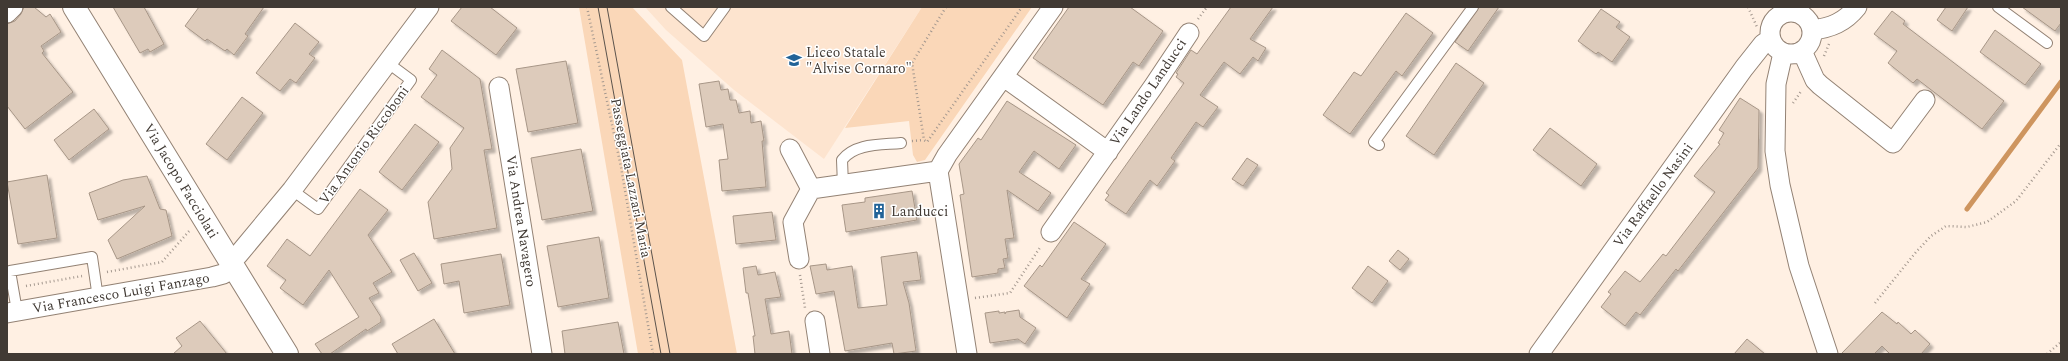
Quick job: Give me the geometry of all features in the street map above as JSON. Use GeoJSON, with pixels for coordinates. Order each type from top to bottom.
{"type":"FeatureCollection","features":[{"type":"Feature","properties":{"kind":"main road","name":"Via Jacopo Facciolati"},"geometry":{"type":"LineString","coordinates":[[74,7],[287,354]]}},
{"type":"Feature","properties":{"kind":"street"},"geometry":{"type":"LineString","coordinates":[[7,13],[13,7]]}},
{"type":"Feature","properties":{"kind":"street"},"geometry":{"type":"LineString","coordinates":[[231,265],[292,190],[429,7]]}},
{"type":"Feature","properties":{"kind":"street"},"geometry":{"type":"LineString","coordinates":[[967,354],[938,171],[947,155],[1053,7]]}},
{"type":"Feature","properties":{"kind":"street"},"geometry":{"type":"LineString","coordinates":[[1812,30],[1837,24],[1848,18],[1856,7]]}},
{"type":"Feature","properties":{"kind":"street"},"geometry":{"type":"LineString","coordinates":[[1828,354],[1799,266],[1780,184],[1775,151],[1776,84],[1793,52],[1810,42],[1812,30],[1811,24],[1802,14],[1790,11],[1775,11],[1770,27],[1764,33],[1776,48],[1793,52],[1820,85],[1893,142],[1926,100]]}},
{"type":"Feature","properties":{"kind":"street","name":"Via Lando Landucci"},"geometry":{"type":"LineString","coordinates":[[1050,232],[1108,152],[1189,33]]}},
{"type":"Feature","properties":{"kind":"street","name":"Via Raffaello Nasini"},"geometry":{"type":"LineString","coordinates":[[1538,354],[1744,68],[1763,44],[1764,33]]}},
{"type":"Feature","properties":{"kind":"street","name":"Via Lando Landucci"},"geometry":{"type":"LineString","coordinates":[[1004,77],[1108,152]]}},
{"type":"Feature","properties":{"kind":"street","name":"Via Andrea Navagero"},"geometry":{"type":"LineString","coordinates":[[499,87],[542,354]]}},
{"type":"Feature","properties":{"kind":"street"},"geometry":{"type":"LineString","coordinates":[[790,149],[811,189]]}},
{"type":"Feature","properties":{"kind":"street"},"geometry":{"type":"LineString","coordinates":[[811,189],[938,171]]}},
{"type":"Feature","properties":{"kind":"street"},"geometry":{"type":"LineString","coordinates":[[799,259],[793,222],[811,189]]}},
{"type":"Feature","properties":{"kind":"street","name":"Via Francesco Luigi Fanzago"},"geometry":{"type":"LineString","coordinates":[[12,312],[217,276],[231,265]]}},
{"type":"Feature","properties":{"kind":"street"},"geometry":{"type":"LineString","coordinates":[[815,321],[820,354]]}},
{"type":"Feature","properties":{"kind":"lane"},"geometry":{"type":"LineString","coordinates":[[671,7],[704,36],[725,7]]}},
{"type":"Feature","properties":{"kind":"lane"},"geometry":{"type":"LineString","coordinates":[[1379,145],[1374,142],[1473,7]]}},
{"type":"Feature","properties":{"kind":"lane"},"geometry":{"type":"LineString","coordinates":[[1998,7],[2047,43]]}},
{"type":"Feature","properties":{"kind":"lane","name":"Via Antonio Riccoboni"},"geometry":{"type":"LineString","coordinates":[[292,190],[318,209],[412,80],[388,63]]}},
{"type":"Feature","properties":{"kind":"lane"},"geometry":{"type":"LineString","coordinates":[[843,184],[842,160],[847,153],[858,148],[901,142]]}},
{"type":"Feature","properties":{"kind":"lane"},"geometry":{"type":"LineString","coordinates":[[12,312],[10,271],[92,257],[98,298]]}},
{"type":"Feature","properties":{"kind":"path","name":"Passeggiata Lazzari Maria"},"geometry":{"type":"LineString","coordinates":[[587,7],[621,167],[653,354]]}},
{"type":"Feature","properties":{"kind":"path"},"geometry":{"type":"LineString","coordinates":[[946,7],[912,63],[924,140],[927,142],[1022,7]]}},
{"type":"Feature","properties":{"kind":"path"},"geometry":{"type":"LineString","coordinates":[[1748,7],[1764,33]]}},
{"type":"Feature","properties":{"kind":"path"},"geometry":{"type":"LineString","coordinates":[[1874,302],[1931,236],[1946,226],[1967,227],[1988,222],[2016,201],[2061,143]]}},
{"type":"Feature","properties":{"kind":"path"},"geometry":{"type":"LineString","coordinates":[[959,301],[1010,292],[1050,232]]}},
{"type":"Feature","properties":{"kind":"path"},"geometry":{"type":"LineString","coordinates":[[799,259],[806,313],[815,321]]}},
{"type":"Feature","properties":{"kind":"path"},"geometry":{"type":"LineString","coordinates":[[2047,354],[2061,342]]}},
{"type":"Feature","properties":{"kind":"shaded area"},"geometry":{"type":"Polygon","coordinates":[[[579,7],[632,7],[682,60],[737,354],[638,354],[579,7]]]}},
{"type":"Feature","properties":{"kind":"shaded area","name":"Liceo Statale \"Alvise Cornaro\""},"geometry":{"type":"Polygon","coordinates":[[[645,7],[922,7],[824,159],[734,90],[666,30],[645,7]]]}},
{"type":"Feature","properties":{"kind":"shaded area"},"geometry":{"type":"Polygon","coordinates":[[[922,7],[1032,7],[925,160],[917,162],[913,155],[909,121],[845,128],[922,7]]]}},
{"type":"Feature","properties":{"kind":"building"},"geometry":{"type":"Polygon","coordinates":[[[24,7],[34,7],[46,17],[50,14],[61,32],[41,46],[44,51],[42,53],[73,92],[25,129],[7,106],[7,24],[15,21],[21,14],[24,7]]]}},
{"type":"Feature","properties":{"kind":"building"},"geometry":{"type":"Polygon","coordinates":[[[113,7],[144,7],[164,44],[150,52],[148,49],[140,53],[113,7]]]}},
{"type":"Feature","properties":{"kind":"building"},"geometry":{"type":"Polygon","coordinates":[[[199,7],[264,7],[245,34],[248,36],[234,55],[227,49],[225,51],[207,39],[205,41],[185,26],[199,7]]]}},
{"type":"Feature","properties":{"kind":"building"},"geometry":{"type":"Polygon","coordinates":[[[462,7],[490,7],[517,28],[496,55],[451,21],[462,7]]]}},
{"type":"Feature","properties":{"kind":"building"},"geometry":{"type":"Polygon","coordinates":[[[1069,7],[1130,7],[1163,31],[1139,66],[1133,62],[1103,105],[1033,58],[1069,7]]]}},
{"type":"Feature","properties":{"kind":"building"},"geometry":{"type":"Polygon","coordinates":[[[1231,7],[1273,7],[1250,39],[1266,48],[1258,61],[1253,57],[1240,74],[1224,62],[1200,95],[1218,107],[1203,127],[1196,122],[1171,158],[1175,161],[1157,186],[1150,180],[1126,214],[1105,200],[1109,195],[1106,193],[1184,83],[1176,77],[1178,74],[1176,73],[1191,50],[1197,54],[1231,7]]]}},
{"type":"Feature","properties":{"kind":"building"},"geometry":{"type":"Polygon","coordinates":[[[1479,7],[1499,7],[1468,51],[1455,42],[1479,7]]]}},
{"type":"Feature","properties":{"kind":"building"},"geometry":{"type":"Polygon","coordinates":[[[1946,7],[1968,7],[1952,31],[1937,20],[1946,7]]]}},
{"type":"Feature","properties":{"kind":"building"},"geometry":{"type":"Polygon","coordinates":[[[2022,7],[2061,7],[2061,23],[2055,31],[2022,7]]]}},
{"type":"Feature","properties":{"kind":"building"},"geometry":{"type":"Polygon","coordinates":[[[1601,9],[1620,22],[1616,27],[1630,37],[1612,62],[1598,52],[1596,54],[1578,41],[1601,9]]]}},
{"type":"Feature","properties":{"kind":"building"},"geometry":{"type":"Polygon","coordinates":[[[1892,11],[1905,21],[1903,24],[2004,101],[1982,129],[1917,79],[1913,83],[1888,63],[1897,51],[1874,34],[1892,11]]]}},
{"type":"Feature","properties":{"kind":"building"},"geometry":{"type":"Polygon","coordinates":[[[1406,13],[1433,33],[1402,76],[1396,71],[1350,134],[1323,115],[1354,72],[1361,76],[1406,13]]]}},
{"type":"Feature","properties":{"kind":"building"},"geometry":{"type":"Polygon","coordinates":[[[295,23],[319,42],[309,54],[315,58],[296,83],[290,79],[280,91],[256,73],[295,23]]]}},
{"type":"Feature","properties":{"kind":"building"},"geometry":{"type":"Polygon","coordinates":[[[1995,30],[2041,64],[2025,85],[1980,52],[1995,30]]]}},
{"type":"Feature","properties":{"kind":"building"},"geometry":{"type":"Polygon","coordinates":[[[442,50],[480,79],[492,149],[484,150],[497,228],[434,239],[428,202],[452,169],[450,148],[464,128],[421,97],[437,75],[429,69],[442,50]]]}},
{"type":"Feature","properties":{"kind":"building"},"geometry":{"type":"Polygon","coordinates":[[[566,61],[578,123],[528,132],[516,69],[566,61]]]}},
{"type":"Feature","properties":{"kind":"building"},"geometry":{"type":"Polygon","coordinates":[[[1456,63],[1484,83],[1434,155],[1406,136],[1456,63]]]}},
{"type":"Feature","properties":{"kind":"building"},"geometry":{"type":"Polygon","coordinates":[[[719,81],[721,90],[728,89],[730,100],[736,100],[739,113],[750,111],[751,123],[761,121],[764,141],[762,141],[766,187],[722,191],[719,160],[728,159],[723,124],[706,127],[699,84],[719,81]]]}},
{"type":"Feature","properties":{"kind":"building"},"geometry":{"type":"Polygon","coordinates":[[[242,97],[263,113],[227,160],[206,144],[242,97]]]}},
{"type":"Feature","properties":{"kind":"building"},"geometry":{"type":"Polygon","coordinates":[[[1740,98],[1759,110],[1758,168],[1678,271],[1676,269],[1640,315],[1636,312],[1625,326],[1601,307],[1611,294],[1608,292],[1625,271],[1640,282],[1663,254],[1666,256],[1715,192],[1694,176],[1720,144],[1718,143],[1724,133],[1719,130],[1740,98]]]}},
{"type":"Feature","properties":{"kind":"building"},"geometry":{"type":"Polygon","coordinates":[[[1007,101],[1076,145],[1059,169],[1034,151],[1019,172],[1051,193],[1038,211],[1007,190],[1014,238],[1005,239],[1008,258],[1003,259],[1005,268],[998,269],[998,273],[972,277],[960,195],[964,194],[959,164],[978,138],[981,140],[1007,101]]]}},
{"type":"Feature","properties":{"kind":"building"},"geometry":{"type":"Polygon","coordinates":[[[94,109],[109,129],[69,160],[54,140],[94,109]]]}},
{"type":"Feature","properties":{"kind":"building"},"geometry":{"type":"Polygon","coordinates":[[[415,124],[439,142],[402,190],[379,172],[415,124]]]}},
{"type":"Feature","properties":{"kind":"building"},"geometry":{"type":"Polygon","coordinates":[[[1550,128],[1597,164],[1581,186],[1533,150],[1550,128]]]}},
{"type":"Feature","properties":{"kind":"building"},"geometry":{"type":"Polygon","coordinates":[[[581,149],[593,211],[542,220],[531,158],[581,149]]]}},
{"type":"Feature","properties":{"kind":"building"},"geometry":{"type":"Polygon","coordinates":[[[1247,158],[1258,165],[1243,186],[1232,179],[1247,158]]]}},
{"type":"Feature","properties":{"kind":"building"},"geometry":{"type":"Polygon","coordinates":[[[47,175],[57,238],[18,244],[7,182],[47,175]]]}},
{"type":"Feature","properties":{"kind":"building"},"geometry":{"type":"Polygon","coordinates":[[[147,176],[160,209],[166,210],[172,236],[117,259],[108,240],[145,206],[98,220],[89,193],[123,180],[147,176]]]}},
{"type":"Feature","properties":{"kind":"building"},"geometry":{"type":"Polygon","coordinates":[[[360,189],[388,210],[368,235],[392,272],[373,283],[379,293],[369,298],[381,317],[381,322],[367,331],[366,329],[330,354],[322,354],[315,344],[359,317],[329,270],[303,305],[280,288],[286,280],[267,266],[287,239],[310,256],[360,189]]]}},
{"type":"Feature","properties":{"kind":"building","name":"Landucci"},"geometry":{"type":"Polygon","coordinates":[[[912,191],[917,220],[846,232],[842,205],[865,202],[865,198],[912,191]]]}},
{"type":"Feature","properties":{"kind":"building"},"geometry":{"type":"Polygon","coordinates":[[[772,212],[776,240],[736,244],[733,216],[772,212]]]}},
{"type":"Feature","properties":{"kind":"building"},"geometry":{"type":"Polygon","coordinates":[[[1074,222],[1106,244],[1081,279],[1090,284],[1067,318],[1024,286],[1040,265],[1042,267],[1074,222]]]}},
{"type":"Feature","properties":{"kind":"building"},"geometry":{"type":"Polygon","coordinates":[[[599,237],[609,298],[558,307],[547,246],[599,237]]]}},
{"type":"Feature","properties":{"kind":"building"},"geometry":{"type":"Polygon","coordinates":[[[1398,250],[1409,259],[1400,270],[1389,261],[1398,250]]]}},
{"type":"Feature","properties":{"kind":"building"},"geometry":{"type":"Polygon","coordinates":[[[917,252],[921,280],[903,282],[909,303],[916,351],[894,354],[892,343],[845,351],[834,291],[816,294],[810,266],[826,264],[827,270],[852,266],[858,308],[887,305],[881,257],[917,252]]]}},
{"type":"Feature","properties":{"kind":"building"},"geometry":{"type":"Polygon","coordinates":[[[414,253],[432,283],[418,291],[400,260],[414,253]]]}},
{"type":"Feature","properties":{"kind":"building"},"geometry":{"type":"Polygon","coordinates":[[[501,254],[510,305],[464,313],[459,281],[444,284],[441,264],[501,254]]]}},
{"type":"Feature","properties":{"kind":"building"},"geometry":{"type":"Polygon","coordinates":[[[756,266],[758,275],[775,272],[781,297],[765,299],[771,334],[789,331],[792,354],[755,354],[753,336],[755,336],[748,293],[746,293],[743,268],[756,266]]]}},
{"type":"Feature","properties":{"kind":"building"},"geometry":{"type":"Polygon","coordinates":[[[1368,266],[1388,281],[1372,303],[1352,288],[1368,266]]]}},
{"type":"Feature","properties":{"kind":"building"},"geometry":{"type":"Polygon","coordinates":[[[1019,310],[1020,317],[1036,328],[1025,344],[1018,339],[990,343],[985,313],[999,311],[999,313],[1005,312],[1005,314],[1006,312],[1019,310]]]}},
{"type":"Feature","properties":{"kind":"building"},"geometry":{"type":"Polygon","coordinates":[[[1882,312],[1897,324],[1898,322],[1911,334],[1915,330],[1930,344],[1921,354],[1890,354],[1882,346],[1874,354],[1841,354],[1882,312]]]}},
{"type":"Feature","properties":{"kind":"building"},"geometry":{"type":"Polygon","coordinates":[[[434,319],[455,354],[398,354],[392,344],[434,319]]]}},
{"type":"Feature","properties":{"kind":"building"},"geometry":{"type":"Polygon","coordinates":[[[200,321],[227,354],[173,354],[182,346],[176,338],[200,321]]]}},
{"type":"Feature","properties":{"kind":"building"},"geometry":{"type":"Polygon","coordinates":[[[618,322],[624,354],[565,354],[562,331],[618,322]]]}},
{"type":"Feature","properties":{"kind":"building"},"geometry":{"type":"Polygon","coordinates":[[[1747,339],[1765,354],[1734,354],[1747,339]]]}},
{"type":"Feature","properties":{"kind":"waterway"},"geometry":{"type":"LineString","coordinates":[[1967,209],[2061,82]]}},
{"type":"Feature","properties":{"kind":"tram line"},"geometry":{"type":"LineString","coordinates":[[598,7],[661,354]]}},
{"type":"Feature","properties":{"kind":"tram line"},"geometry":{"type":"LineString","coordinates":[[607,7],[670,354]]}},
{"type":"Feature","properties":{"kind":"place","name":"Liceo Statale \"Alvise Cornaro\""},"geometry":{"type":"Point","coordinates":[794,60]}},
{"type":"Feature","properties":{"kind":"place","name":"Landucci"},"geometry":{"type":"Point","coordinates":[879,211]}}]}
